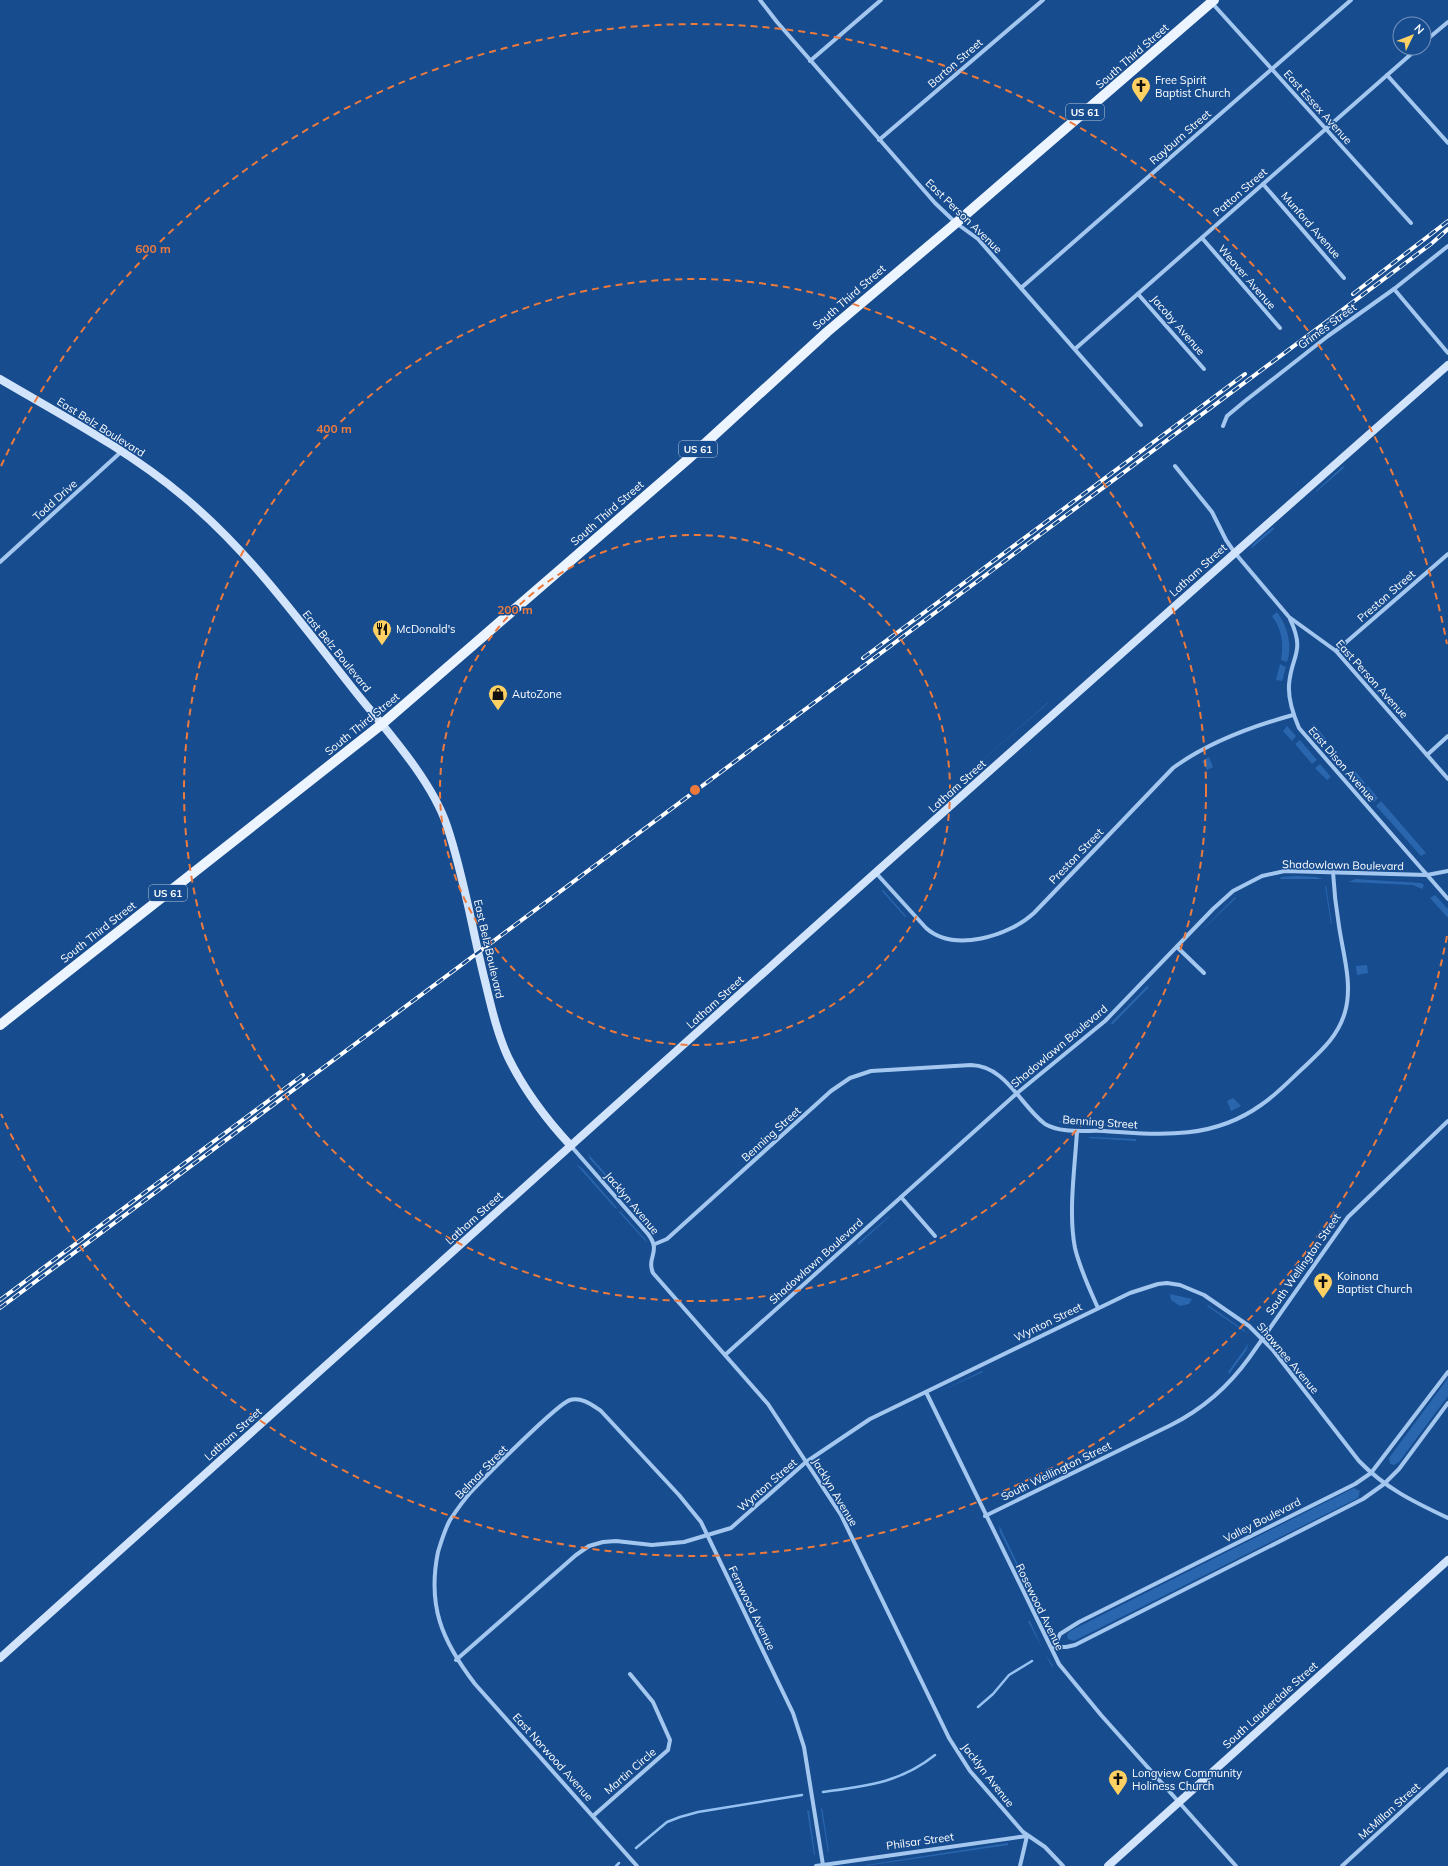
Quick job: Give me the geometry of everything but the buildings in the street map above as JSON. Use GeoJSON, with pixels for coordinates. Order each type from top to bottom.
{"type":"FeatureCollection","features":[{"type":"Feature","properties":{"kind":"main road","name":"South Third Street"},"geometry":{"type":"LineString","coordinates":[[0,1025],[382,724],[687,460],[827,332],[956,223],[1213,1]]}},
{"type":"Feature","properties":{"kind":"street","name":"East Person Avenue"},"geometry":{"type":"LineString","coordinates":[[760,0],[810,61],[934,202],[956,223],[978,239],[1141,425]]}},
{"type":"Feature","properties":{"kind":"street"},"geometry":{"type":"LineString","coordinates":[[810,61],[881,0]]}},
{"type":"Feature","properties":{"kind":"street","name":"Barton Street"},"geometry":{"type":"LineString","coordinates":[[879,140],[1043,0]]}},
{"type":"Feature","properties":{"kind":"street","name":"Rayburn Street"},"geometry":{"type":"LineString","coordinates":[[1021,288],[1351,0]]}},
{"type":"Feature","properties":{"kind":"street","name":"East Essex Avenue"},"geometry":{"type":"LineString","coordinates":[[1213,1],[1411,223]]}},
{"type":"Feature","properties":{"kind":"street"},"geometry":{"type":"LineString","coordinates":[[1432,35],[1448,22]]}},
{"type":"Feature","properties":{"kind":"street","name":"Patton Street"},"geometry":{"type":"LineString","coordinates":[[1075,349],[1409,56]]}},
{"type":"Feature","properties":{"kind":"street"},"geometry":{"type":"LineString","coordinates":[[1387,75],[1448,143]]}},
{"type":"Feature","properties":{"kind":"street","name":"Munford Avenue"},"geometry":{"type":"LineString","coordinates":[[1263,184],[1344,278]]}},
{"type":"Feature","properties":{"kind":"street","name":"Weaver Avenue"},"geometry":{"type":"LineString","coordinates":[[1202,238],[1280,328]]}},
{"type":"Feature","properties":{"kind":"street","name":"Grimes Street"},"geometry":{"type":"LineString","coordinates":[[1223,426],[1227,416],[1245,401],[1328,336],[1394,289],[1448,246]]}},
{"type":"Feature","properties":{"kind":"street"},"geometry":{"type":"LineString","coordinates":[[1394,289],[1448,353]]}},
{"type":"Feature","properties":{"kind":"street","name":"Jacoby Avenue"},"geometry":{"type":"LineString","coordinates":[[1138,294],[1204,369]]}},
{"type":"Feature","properties":{"kind":"street","name":"Latham Street"},"geometry":{"type":"LineString","coordinates":[[0,1658],[876,873],[1448,365]]}},
{"type":"Feature","properties":{"kind":"street","name":"East Belz Boulevard"},"geometry":{"type":"LineString","coordinates":[[0,379],[122,450],[184,497],[224,534],[260,572],[382,724],[423,779],[436,799],[447,824],[460,871],[492,1011],[508,1057],[545,1117],[571,1146]]}},
{"type":"Feature","properties":{"kind":"street","name":"Todd Drive"},"geometry":{"type":"LineString","coordinates":[[0,562],[122,450]]}},
{"type":"Feature","properties":{"kind":"street","name":"East Person Avenue"},"geometry":{"type":"LineString","coordinates":[[1175,466],[1212,512],[1226,540],[1235,553],[1289,617],[1336,651],[1448,779]]}},
{"type":"Feature","properties":{"kind":"street","name":"Preston Street"},"geometry":{"type":"LineString","coordinates":[[1336,651],[1448,554]]}},
{"type":"Feature","properties":{"kind":"street","name":"East Dison Avenue"},"geometry":{"type":"LineString","coordinates":[[1289,617],[1297,636],[1298,643],[1289,685],[1290,698],[1293,715],[1303,734],[1448,899]]}},
{"type":"Feature","properties":{"kind":"street","name":"Preston Street"},"geometry":{"type":"LineString","coordinates":[[876,873],[922,924],[935,935],[946,938],[962,939],[1000,934],[1019,924],[1034,913],[1178,765],[1221,740],[1293,715]]}},
{"type":"Feature","properties":{"kind":"street"},"geometry":{"type":"LineString","coordinates":[[1426,755],[1448,736]]}},
{"type":"Feature","properties":{"kind":"street","name":"Shadowlawn Boulevard"},"geometry":{"type":"LineString","coordinates":[[725,1355],[1016,1094],[1105,1021],[1223,899],[1253,879],[1281,872],[1333,872],[1427,876],[1448,871]]}},
{"type":"Feature","properties":{"kind":"street","name":"Benning Street"},"geometry":{"type":"LineString","coordinates":[[655,1244],[667,1239],[825,1096],[845,1081],[857,1075],[878,1070],[976,1065],[989,1068],[1000,1075],[1045,1124],[1055,1128],[1077,1131],[1163,1135],[1184,1134],[1212,1129],[1242,1117],[1260,1106],[1326,1046],[1336,1032],[1345,1013],[1348,987],[1334,894],[1333,872]]}},
{"type":"Feature","properties":{"kind":"street"},"geometry":{"type":"LineString","coordinates":[[1177,947],[1204,973]]}},
{"type":"Feature","properties":{"kind":"street","name":"South Wellington Street"},"geometry":{"type":"LineString","coordinates":[[985,1516],[1186,1418],[1208,1402],[1230,1382],[1348,1217],[1448,1121]]}},
{"type":"Feature","properties":{"kind":"street"},"geometry":{"type":"LineString","coordinates":[[1077,1131],[1073,1235],[1080,1265],[1087,1285],[1098,1308]]}},
{"type":"Feature","properties":{"kind":"street","name":"Jacklyn Avenue"},"geometry":{"type":"LineString","coordinates":[[571,1146],[648,1234],[655,1244],[655,1252],[651,1263],[654,1273],[768,1404],[840,1515],[949,1738],[970,1770],[1027,1836],[1045,1847],[1063,1866]]}},
{"type":"Feature","properties":{"kind":"street"},"geometry":{"type":"LineString","coordinates":[[901,1197],[935,1236]]}},
{"type":"Feature","properties":{"kind":"street","name":"Shawnee Avenue"},"geometry":{"type":"LineString","coordinates":[[1098,1308],[1138,1289],[1158,1284],[1174,1284],[1187,1287],[1204,1295],[1249,1326],[1262,1338],[1359,1461],[1371,1473],[1398,1493],[1448,1518]]}},
{"type":"Feature","properties":{"kind":"street","name":"Wynton Street"},"geometry":{"type":"LineString","coordinates":[[456,1660],[576,1555],[589,1546],[603,1542],[616,1541],[652,1545],[684,1542],[731,1528],[806,1462],[870,1419],[1098,1308]]}},
{"type":"Feature","properties":{"kind":"street","name":"Valley Boulevard"},"geometry":{"type":"LineString","coordinates":[[1055,1646],[1060,1634],[1079,1622],[1355,1484],[1371,1473],[1448,1372]]}},
{"type":"Feature","properties":{"kind":"street","name":"Rosewood Avenue"},"geometry":{"type":"LineString","coordinates":[[926,1392],[1050,1649],[1068,1677],[1236,1866]]}},
{"type":"Feature","properties":{"kind":"street","name":"Belmar Street"},"geometry":{"type":"LineString","coordinates":[[456,1660],[439,1622],[434,1589],[438,1551],[450,1521],[470,1493],[553,1413],[570,1400],[586,1401]]}},
{"type":"Feature","properties":{"kind":"street","name":"Fernwood Avenue"},"geometry":{"type":"LineString","coordinates":[[586,1401],[601,1411],[701,1522],[793,1713],[804,1747],[823,1865]]}},
{"type":"Feature","properties":{"kind":"street","name":"Valley Boulevard"},"geometry":{"type":"LineString","coordinates":[[1050,1649],[1055,1646],[1066,1647],[1075,1645],[1351,1506],[1384,1484],[1399,1468],[1448,1404]]}},
{"type":"Feature","properties":{"kind":"street","name":"South Lauderdale Street"},"geometry":{"type":"LineString","coordinates":[[1108,1866],[1448,1560]]}},
{"type":"Feature","properties":{"kind":"street","name":"East Norwood Avenue"},"geometry":{"type":"LineString","coordinates":[[456,1660],[475,1684],[637,1866]]}},
{"type":"Feature","properties":{"kind":"street","name":"Martin Circle"},"geometry":{"type":"LineString","coordinates":[[593,1816],[668,1750],[670,1740],[653,1702],[630,1674]]}},
{"type":"Feature","properties":{"kind":"street","name":"McMillan Street"},"geometry":{"type":"LineString","coordinates":[[1342,1866],[1448,1769]]}},
{"type":"Feature","properties":{"kind":"street"},"geometry":{"type":"LineString","coordinates":[[1020,1866],[1027,1836]]}},
{"type":"Feature","properties":{"kind":"street","name":"Philsar Street"},"geometry":{"type":"LineString","coordinates":[[816,1866],[1027,1836]]}},
{"type":"Feature","properties":{"kind":"shaded area"},"geometry":{"type":"Polygon","coordinates":[[[1343,466],[1345,467],[1316,492],[1316,491],[1343,466]]]}},
{"type":"Feature","properties":{"kind":"shaded area"},"geometry":{"type":"Polygon","coordinates":[[[1273,527],[1274,529],[1251,549],[1253,544],[1273,527]]]}},
{"type":"Feature","properties":{"kind":"shaded area"},"geometry":{"type":"Polygon","coordinates":[[[1277,612],[1284,623],[1288,636],[1289,656],[1287,662],[1281,660],[1282,648],[1280,632],[1272,616],[1277,612]]]}},
{"type":"Feature","properties":{"kind":"shaded area"},"geometry":{"type":"Polygon","coordinates":[[[1280,664],[1286,667],[1282,681],[1276,680],[1280,664]]]}},
{"type":"Feature","properties":{"kind":"shaded area"},"geometry":{"type":"Polygon","coordinates":[[[1047,703],[1048,703],[951,788],[1047,703]]]}},
{"type":"Feature","properties":{"kind":"shaded area"},"geometry":{"type":"Polygon","coordinates":[[[1314,724],[1326,739],[1322,743],[1309,729],[1314,724]]]}},
{"type":"Feature","properties":{"kind":"shaded area"},"geometry":{"type":"Polygon","coordinates":[[[1287,726],[1296,736],[1292,741],[1283,731],[1287,726]]]}},
{"type":"Feature","properties":{"kind":"shaded area"},"geometry":{"type":"Polygon","coordinates":[[[1300,740],[1317,760],[1312,764],[1295,744],[1300,740]]]}},
{"type":"Feature","properties":{"kind":"shaded area"},"geometry":{"type":"Polygon","coordinates":[[[1209,757],[1213,767],[1207,770],[1202,761],[1209,757]]]}},
{"type":"Feature","properties":{"kind":"shaded area"},"geometry":{"type":"Polygon","coordinates":[[[1320,764],[1331,777],[1327,780],[1315,768],[1320,764]]]}},
{"type":"Feature","properties":{"kind":"shaded area"},"geometry":{"type":"Polygon","coordinates":[[[1355,771],[1365,783],[1360,787],[1350,776],[1355,771]]]}},
{"type":"Feature","properties":{"kind":"shaded area"},"geometry":{"type":"Polygon","coordinates":[[[1368,786],[1378,798],[1374,802],[1363,791],[1368,786]]]}},
{"type":"Feature","properties":{"kind":"shaded area"},"geometry":{"type":"Polygon","coordinates":[[[1381,801],[1426,853],[1421,856],[1376,806],[1381,801]]]}},
{"type":"Feature","properties":{"kind":"shaded area"},"geometry":{"type":"Polygon","coordinates":[[[1297,876],[1323,879],[1280,879],[1281,877],[1297,876]]]}},
{"type":"Feature","properties":{"kind":"shaded area"},"geometry":{"type":"Polygon","coordinates":[[[1356,879],[1421,883],[1424,885],[1422,889],[1413,885],[1348,882],[1356,879]]]}},
{"type":"Feature","properties":{"kind":"shaded area"},"geometry":{"type":"Polygon","coordinates":[[[1326,886],[1332,924],[1331,924],[1326,886]]]}},
{"type":"Feature","properties":{"kind":"shaded area"},"geometry":{"type":"Polygon","coordinates":[[[883,890],[906,916],[905,917],[882,891],[883,890]]]}},
{"type":"Feature","properties":{"kind":"shaded area"},"geometry":{"type":"Polygon","coordinates":[[[1435,895],[1448,909],[1448,918],[1430,898],[1435,895]]]}},
{"type":"Feature","properties":{"kind":"shaded area"},"geometry":{"type":"Polygon","coordinates":[[[1235,897],[1236,898],[1197,935],[1235,897]]]}},
{"type":"Feature","properties":{"kind":"shaded area"},"geometry":{"type":"Polygon","coordinates":[[[1367,965],[1368,973],[1357,975],[1356,966],[1367,965]]]}},
{"type":"Feature","properties":{"kind":"shaded area"},"geometry":{"type":"Polygon","coordinates":[[[1147,986],[1149,987],[1112,1025],[1111,1023],[1147,986]]]}},
{"type":"Feature","properties":{"kind":"shaded area"},"geometry":{"type":"Polygon","coordinates":[[[1071,1039],[1071,1041],[1044,1062],[1044,1061],[1071,1039]]]}},
{"type":"Feature","properties":{"kind":"shaded area"},"geometry":{"type":"Polygon","coordinates":[[[1233,1098],[1241,1106],[1231,1111],[1227,1101],[1233,1098]]]}},
{"type":"Feature","properties":{"kind":"shaded area"},"geometry":{"type":"Polygon","coordinates":[[[1058,1122],[1108,1125],[1064,1123],[1058,1122]]]}},
{"type":"Feature","properties":{"kind":"shaded area"},"geometry":{"type":"Polygon","coordinates":[[[1089,1138],[1136,1139],[1136,1141],[1089,1138]]]}},
{"type":"Feature","properties":{"kind":"shaded area"},"geometry":{"type":"Polygon","coordinates":[[[588,1154],[656,1230],[655,1231],[590,1159],[588,1154]]]}},
{"type":"Feature","properties":{"kind":"shaded area"},"geometry":{"type":"Polygon","coordinates":[[[576,1164],[583,1169],[617,1208],[616,1209],[576,1164]]]}},
{"type":"Feature","properties":{"kind":"shaded area"},"geometry":{"type":"Polygon","coordinates":[[[620,1211],[645,1239],[647,1243],[619,1212],[620,1211]]]}},
{"type":"Feature","properties":{"kind":"shaded area"},"geometry":{"type":"Polygon","coordinates":[[[889,1217],[858,1245],[858,1243],[889,1217]]]}},
{"type":"Feature","properties":{"kind":"shaded area"},"geometry":{"type":"Polygon","coordinates":[[[1170,1294],[1192,1299],[1189,1304],[1180,1306],[1171,1300],[1170,1294]]]}},
{"type":"Feature","properties":{"kind":"shaded area"},"geometry":{"type":"Polygon","coordinates":[[[1208,1305],[1244,1330],[1248,1334],[1207,1306],[1208,1305]]]}},
{"type":"Feature","properties":{"kind":"shaded area"},"geometry":{"type":"Polygon","coordinates":[[[1249,1343],[1246,1351],[1229,1374],[1228,1372],[1249,1343]]]}},
{"type":"Feature","properties":{"kind":"shaded area"},"geometry":{"type":"Polygon","coordinates":[[[982,1371],[983,1372],[939,1392],[941,1391],[982,1371]]]}},
{"type":"Feature","properties":{"kind":"shaded area"},"geometry":{"type":"Polygon","coordinates":[[[1448,1378],[1448,1396],[1399,1462],[1394,1465],[1390,1464],[1389,1458],[1448,1378]]]}},
{"type":"Feature","properties":{"kind":"shaded area"},"geometry":{"type":"Polygon","coordinates":[[[1354,1488],[1360,1491],[1358,1498],[1074,1641],[1068,1639],[1067,1635],[1070,1631],[1354,1488]]]}},
{"type":"Feature","properties":{"kind":"shaded area"},"geometry":{"type":"Polygon","coordinates":[[[999,1525],[1021,1571],[1020,1572],[1000,1532],[999,1525]]]}},
{"type":"Feature","properties":{"kind":"shaded area"},"geometry":{"type":"Polygon","coordinates":[[[1028,1621],[1030,1621],[1043,1650],[1028,1621]]]}},
{"type":"Feature","properties":{"kind":"shaded area"},"geometry":{"type":"Polygon","coordinates":[[[1045,1653],[1053,1666],[1052,1667],[1045,1653]]]}},
{"type":"Feature","properties":{"kind":"shaded area"},"geometry":{"type":"Polygon","coordinates":[[[822,1807],[829,1852],[821,1809],[822,1807]]]}},
{"type":"Feature","properties":{"kind":"shaded area"},"geometry":{"type":"Polygon","coordinates":[[[807,1810],[809,1811],[815,1855],[814,1855],[807,1810]]]}},
{"type":"Feature","properties":{"kind":"shaded area"},"geometry":{"type":"Polygon","coordinates":[[[1008,1843],[1008,1845],[865,1866],[866,1865],[1008,1843]]]}},
{"type":"Feature","properties":{"kind":"waterway"},"geometry":{"type":"LineString","coordinates":[[978,1707],[993,1694],[1009,1675],[1032,1661]]}},
{"type":"Feature","properties":{"kind":"waterway"},"geometry":{"type":"LineString","coordinates":[[823,1792],[854,1788],[882,1782],[909,1772],[935,1755]]}},
{"type":"Feature","properties":{"kind":"waterway"},"geometry":{"type":"LineString","coordinates":[[636,1848],[667,1822],[680,1817],[698,1812],[802,1795]]}},
{"type":"Feature","properties":{"kind":"waterway"},"geometry":{"type":"LineString","coordinates":[[616,1866],[619,1863]]}},
{"type":"Feature","properties":{"kind":"railway"},"geometry":{"type":"LineString","coordinates":[[1353,294],[1448,221]]}},
{"type":"Feature","properties":{"kind":"railway"},"geometry":{"type":"LineString","coordinates":[[0,1308],[1431,244],[1448,229]]}},
{"type":"Feature","properties":{"kind":"railway"},"geometry":{"type":"LineString","coordinates":[[863,658],[1245,374]]}},
{"type":"Feature","properties":{"kind":"railway"},"geometry":{"type":"LineString","coordinates":[[0,1300],[303,1075]]}},
{"type":"Feature","properties":{"kind":"place","name":"Free Spirit Baptist Church"},"geometry":{"type":"Point","coordinates":[1141,103]}},
{"type":"Feature","properties":{"kind":"place","name":"McDonald's"},"geometry":{"type":"Point","coordinates":[382,646]}},
{"type":"Feature","properties":{"kind":"place","name":"AutoZone"},"geometry":{"type":"Point","coordinates":[498,711]}},
{"type":"Feature","properties":{"kind":"place","name":"Koinona Baptist Church"},"geometry":{"type":"Point","coordinates":[1323,1299]}},
{"type":"Feature","properties":{"kind":"place","name":"Longview Community Holiness Church"},"geometry":{"type":"Point","coordinates":[1118,1796]}}]}
